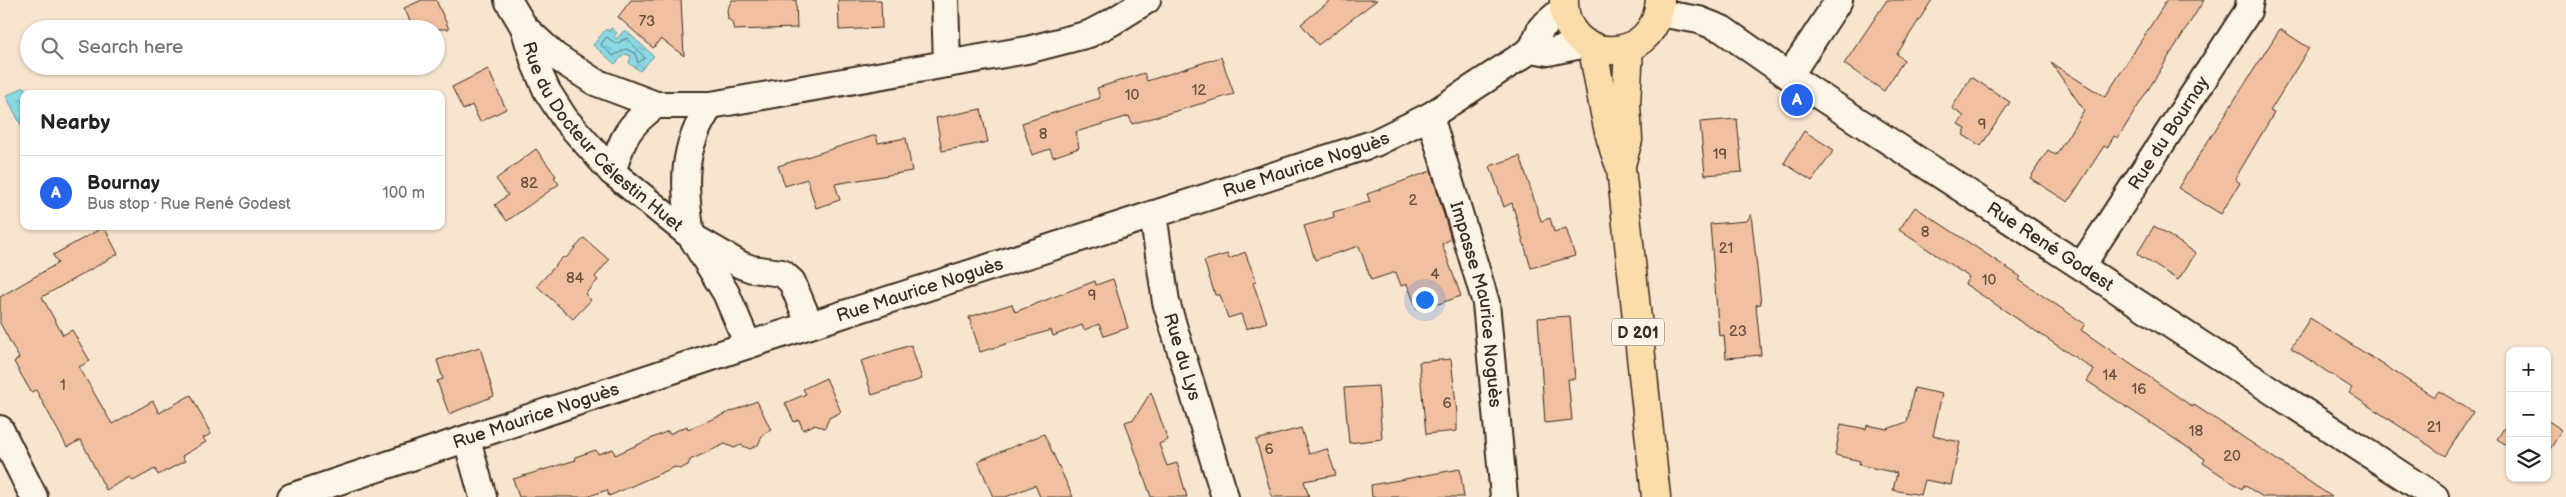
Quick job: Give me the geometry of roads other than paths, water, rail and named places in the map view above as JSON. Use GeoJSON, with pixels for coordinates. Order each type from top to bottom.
{"type":"FeatureCollection","features":[{"type":"Feature","properties":{"kind":"main road"},"geometry":{"type":"LineString","coordinates":[[1564,4],[1571,29],[1589,45],[1612,51],[1629,48],[1643,40],[1653,28],[1660,7]]}},
{"type":"Feature","properties":{"kind":"main road","name":"D 201"},"geometry":{"type":"LineString","coordinates":[[1589,45],[1605,104],[1610,142],[1620,168],[1656,497]]}},
{"type":"Feature","properties":{"kind":"main road","name":"D 201"},"geometry":{"type":"LineString","coordinates":[[1620,168],[1628,140],[1626,104],[1629,48]]}},
{"type":"Feature","properties":{"kind":"street","name":"Rue du Docteur Célestin Huet"},"geometry":{"type":"LineString","coordinates":[[508,0],[524,27],[535,64],[547,91],[565,119],[612,172],[691,236],[741,265],[782,273],[792,282],[810,325]]}},
{"type":"Feature","properties":{"kind":"street"},"geometry":{"type":"LineString","coordinates":[[945,0],[947,64]]}},
{"type":"Feature","properties":{"kind":"street","name":"Rue du Docteur Célestin Huet"},"geometry":{"type":"LineString","coordinates":[[524,27],[555,56],[595,82],[656,106],[711,105],[1027,50],[1089,34],[1147,0]]}},
{"type":"Feature","properties":{"kind":"street"},"geometry":{"type":"LineString","coordinates":[[1789,76],[1839,0]]}},
{"type":"Feature","properties":{"kind":"street","name":"Rue du Bournay"},"geometry":{"type":"LineString","coordinates":[[2082,265],[2248,12],[2250,0]]}},
{"type":"Feature","properties":{"kind":"street"},"geometry":{"type":"LineString","coordinates":[[1564,4],[1541,28],[1532,49],[1548,52],[1589,45]]}},
{"type":"Feature","properties":{"kind":"street","name":"Rue René Godest"},"geometry":{"type":"LineString","coordinates":[[1660,7],[1722,29],[1789,76],[2082,265],[2435,497]]}},
{"type":"Feature","properties":{"kind":"street","name":"Rue Maurice Noguès"},"geometry":{"type":"LineString","coordinates":[[291,497],[748,345],[1374,143],[1430,116],[1532,49]]}},
{"type":"Feature","properties":{"kind":"street","name":"Rue du Docteur Célestin Huet"},"geometry":{"type":"LineString","coordinates":[[711,105],[696,126],[689,150],[686,177],[691,236],[726,293],[748,345]]}},
{"type":"Feature","properties":{"kind":"street"},"geometry":{"type":"LineString","coordinates":[[612,172],[621,143],[636,119],[656,106]]}},
{"type":"Feature","properties":{"kind":"street","name":"Impasse Maurice Noguès"},"geometry":{"type":"LineString","coordinates":[[1430,116],[1486,303],[1504,497]]}},
{"type":"Feature","properties":{"kind":"street","name":"Rue du Lys"},"geometry":{"type":"LineString","coordinates":[[1153,214],[1166,302],[1225,497]]}},
{"type":"Feature","properties":{"kind":"street"},"geometry":{"type":"LineString","coordinates":[[0,429],[34,497]]}},
{"type":"Feature","properties":{"kind":"street"},"geometry":{"type":"LineString","coordinates":[[467,440],[484,497]]}},
{"type":"Feature","properties":{"kind":"water"},"geometry":{"type":"Polygon","coordinates":[[[611,28],[617,33],[614,37],[616,39],[625,30],[654,56],[640,71],[629,63],[631,56],[625,54],[615,64],[593,45],[606,29],[609,31],[611,28]]]}},
{"type":"Feature","properties":{"kind":"water"},"geometry":{"type":"Polygon","coordinates":[[[24,87],[26,90],[20,90],[20,123],[6,96],[24,87]]]}},
{"type":"Feature","properties":{"kind":"place","name":"Bournay"},"geometry":{"type":"Point","coordinates":[1797,100]}}]}
